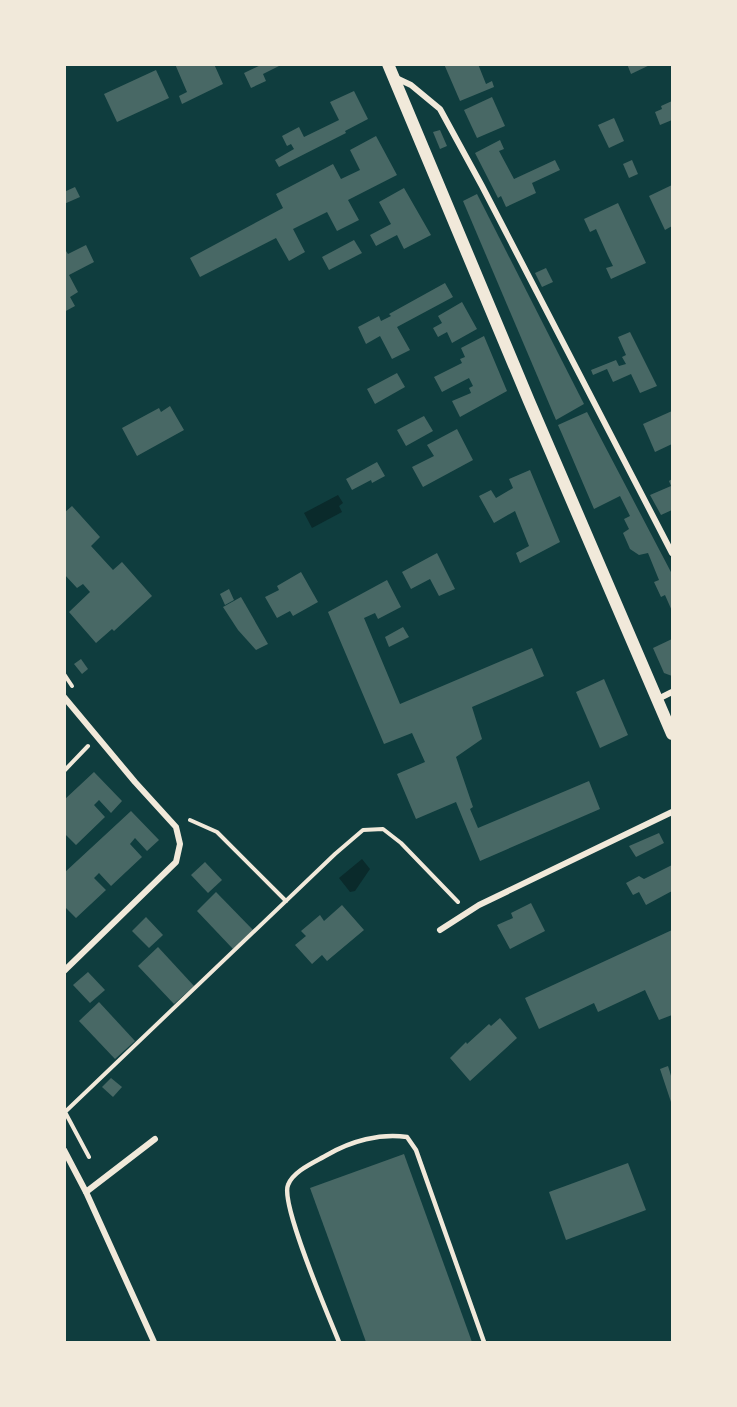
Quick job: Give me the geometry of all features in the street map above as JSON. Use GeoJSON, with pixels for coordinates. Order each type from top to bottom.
{"type":"FeatureCollection","features":[{"type":"Feature","properties":{"kind":"main road"},"geometry":{"type":"LineString","coordinates":[[388,64],[672,734]]}},
{"type":"Feature","properties":{"kind":"street"},"geometry":{"type":"LineString","coordinates":[[394,77],[411,85],[440,109],[672,553]]}},
{"type":"Feature","properties":{"kind":"street"},"geometry":{"type":"LineString","coordinates":[[658,699],[672,692]]}},
{"type":"Feature","properties":{"kind":"street"},"geometry":{"type":"LineString","coordinates":[[64,697],[176,827],[180,844],[176,862],[64,970]]}},
{"type":"Feature","properties":{"kind":"street"},"geometry":{"type":"LineString","coordinates":[[441,930],[467,912],[672,812]]}},
{"type":"Feature","properties":{"kind":"street"},"geometry":{"type":"LineString","coordinates":[[86,1192],[155,1139]]}},
{"type":"Feature","properties":{"kind":"street"},"geometry":{"type":"LineString","coordinates":[[64,1150],[86,1192],[154,1342]]}},
{"type":"Feature","properties":{"kind":"lane"},"geometry":{"type":"LineString","coordinates":[[339,1342],[292,1217],[286,1193],[288,1183],[302,1169],[335,1151],[371,1138],[392,1135],[407,1137],[416,1150],[484,1342]]}},
{"type":"Feature","properties":{"kind":"path"},"geometry":{"type":"LineString","coordinates":[[192,822],[217,832],[286,901]]}},
{"type":"Feature","properties":{"kind":"path"},"geometry":{"type":"LineString","coordinates":[[89,1157],[65,1112],[308,878],[363,830],[383,829],[402,843],[467,912]]}},
{"type":"Feature","properties":{"kind":"water"},"geometry":{"type":"Polygon","coordinates":[[[338,495],[343,503],[339,506],[342,512],[312,528],[304,513],[338,495]]]}},
{"type":"Feature","properties":{"kind":"water"},"geometry":{"type":"Polygon","coordinates":[[[362,859],[370,869],[355,891],[350,892],[339,878],[362,859]]]}},
{"type":"Feature","properties":{"kind":"building"},"geometry":{"type":"Polygon","coordinates":[[[175,64],[214,64],[223,84],[182,104],[179,96],[187,92],[175,64]]]}},
{"type":"Feature","properties":{"kind":"building"},"geometry":{"type":"Polygon","coordinates":[[[263,64],[283,64],[263,74],[266,81],[251,88],[244,73],[263,64]]]}},
{"type":"Feature","properties":{"kind":"building"},"geometry":{"type":"Polygon","coordinates":[[[444,64],[478,64],[486,84],[492,81],[494,87],[460,101],[444,64]]]}},
{"type":"Feature","properties":{"kind":"building"},"geometry":{"type":"Polygon","coordinates":[[[627,64],[652,64],[631,74],[627,64]]]}},
{"type":"Feature","properties":{"kind":"building"},"geometry":{"type":"Polygon","coordinates":[[[156,70],[169,98],[117,122],[104,94],[156,70]]]}},
{"type":"Feature","properties":{"kind":"building"},"geometry":{"type":"Polygon","coordinates":[[[354,91],[368,119],[345,131],[346,133],[279,167],[275,160],[294,149],[291,144],[287,146],[282,136],[299,127],[304,137],[339,120],[330,102],[354,91]]]}},
{"type":"Feature","properties":{"kind":"building"},"geometry":{"type":"Polygon","coordinates":[[[492,97],[505,126],[477,138],[464,110],[492,97]]]}},
{"type":"Feature","properties":{"kind":"building"},"geometry":{"type":"Polygon","coordinates":[[[672,101],[672,120],[660,125],[655,112],[672,101]]]}},
{"type":"Feature","properties":{"kind":"building"},"geometry":{"type":"Polygon","coordinates":[[[614,118],[624,141],[609,148],[598,125],[614,118]]]}},
{"type":"Feature","properties":{"kind":"building"},"geometry":{"type":"Polygon","coordinates":[[[440,130],[447,146],[440,149],[433,132],[440,130]]]}},
{"type":"Feature","properties":{"kind":"building"},"geometry":{"type":"Polygon","coordinates":[[[376,136],[397,175],[348,200],[359,220],[337,231],[327,212],[293,229],[305,252],[289,261],[276,238],[200,277],[190,258],[283,208],[276,194],[333,164],[341,179],[360,170],[350,150],[376,136]]]}},
{"type":"Feature","properties":{"kind":"building"},"geometry":{"type":"Polygon","coordinates":[[[500,140],[504,149],[499,151],[514,179],[555,160],[560,170],[532,183],[536,193],[506,207],[501,196],[498,198],[475,153],[500,140]]]}},
{"type":"Feature","properties":{"kind":"building"},"geometry":{"type":"Polygon","coordinates":[[[632,160],[638,174],[629,178],[623,164],[632,160]]]}},
{"type":"Feature","properties":{"kind":"building"},"geometry":{"type":"Polygon","coordinates":[[[672,185],[672,226],[665,230],[649,196],[672,185]]]}},
{"type":"Feature","properties":{"kind":"building"},"geometry":{"type":"Polygon","coordinates":[[[75,187],[80,197],[64,204],[64,192],[75,187]]]}},
{"type":"Feature","properties":{"kind":"building"},"geometry":{"type":"Polygon","coordinates":[[[404,188],[431,235],[404,249],[397,235],[376,246],[370,235],[391,224],[379,202],[404,188]]]}},
{"type":"Feature","properties":{"kind":"building"},"geometry":{"type":"Polygon","coordinates":[[[477,194],[584,404],[556,420],[463,201],[477,194]]]}},
{"type":"Feature","properties":{"kind":"building"},"geometry":{"type":"Polygon","coordinates":[[[618,203],[646,263],[611,279],[606,268],[613,266],[596,229],[590,232],[584,219],[618,203]]]}},
{"type":"Feature","properties":{"kind":"building"},"geometry":{"type":"Polygon","coordinates":[[[354,240],[362,253],[329,270],[322,257],[354,240]]]}},
{"type":"Feature","properties":{"kind":"building"},"geometry":{"type":"Polygon","coordinates":[[[86,245],[94,262],[69,275],[78,292],[70,297],[75,306],[64,312],[64,248],[68,254],[86,245]]]}},
{"type":"Feature","properties":{"kind":"building"},"geometry":{"type":"Polygon","coordinates":[[[546,268],[553,282],[542,287],[535,273],[546,268]]]}},
{"type":"Feature","properties":{"kind":"building"},"geometry":{"type":"Polygon","coordinates":[[[445,283],[453,297],[397,327],[410,350],[392,359],[380,336],[366,344],[358,327],[379,316],[381,321],[391,316],[389,314],[445,283]]]}},
{"type":"Feature","properties":{"kind":"building"},"geometry":{"type":"Polygon","coordinates":[[[462,302],[477,329],[452,343],[447,332],[438,337],[433,328],[442,323],[438,316],[462,302]]]}},
{"type":"Feature","properties":{"kind":"building"},"geometry":{"type":"Polygon","coordinates":[[[630,332],[657,386],[640,393],[631,374],[613,382],[607,369],[593,375],[591,370],[616,360],[619,366],[626,364],[622,357],[626,355],[618,337],[630,332]]]}},
{"type":"Feature","properties":{"kind":"building"},"geometry":{"type":"Polygon","coordinates":[[[484,336],[507,391],[460,417],[452,401],[471,393],[469,388],[473,386],[469,378],[442,392],[434,377],[462,363],[460,359],[465,357],[461,348],[484,336]]]}},
{"type":"Feature","properties":{"kind":"building"},"geometry":{"type":"Polygon","coordinates":[[[397,373],[405,387],[375,404],[367,389],[397,373]]]}},
{"type":"Feature","properties":{"kind":"building"},"geometry":{"type":"Polygon","coordinates":[[[170,406],[184,430],[137,456],[122,428],[159,408],[161,412],[170,406]]]}},
{"type":"Feature","properties":{"kind":"building"},"geometry":{"type":"Polygon","coordinates":[[[672,411],[672,444],[655,452],[643,424],[672,411]]]}},
{"type":"Feature","properties":{"kind":"building"},"geometry":{"type":"Polygon","coordinates":[[[587,412],[672,574],[672,611],[665,595],[661,597],[654,582],[659,580],[648,553],[639,555],[630,549],[623,533],[629,529],[624,519],[630,516],[620,496],[594,509],[558,425],[587,412]]]}},
{"type":"Feature","properties":{"kind":"building"},"geometry":{"type":"Polygon","coordinates":[[[424,416],[433,431],[406,446],[397,430],[424,416]]]}},
{"type":"Feature","properties":{"kind":"building"},"geometry":{"type":"Polygon","coordinates":[[[457,429],[473,460],[423,487],[412,467],[434,456],[427,445],[457,429]]]}},
{"type":"Feature","properties":{"kind":"building"},"geometry":{"type":"Polygon","coordinates":[[[377,462],[385,476],[352,490],[346,479],[377,462]]]}},
{"type":"Feature","properties":{"kind":"building"},"geometry":{"type":"Polygon","coordinates":[[[530,470],[560,542],[520,563],[516,553],[529,546],[515,511],[494,523],[479,496],[491,490],[496,498],[513,488],[509,479],[530,470]]]}},
{"type":"Feature","properties":{"kind":"building"},"geometry":{"type":"Polygon","coordinates":[[[672,479],[672,510],[661,515],[650,495],[671,486],[669,481],[672,479]]]}},
{"type":"Feature","properties":{"kind":"building"},"geometry":{"type":"Polygon","coordinates":[[[72,506],[100,537],[91,546],[113,570],[122,562],[152,596],[114,631],[112,629],[96,643],[69,612],[90,592],[83,584],[77,588],[64,574],[64,513],[72,506]]]}},
{"type":"Feature","properties":{"kind":"building"},"geometry":{"type":"Polygon","coordinates":[[[437,553],[455,589],[439,596],[430,579],[411,589],[402,572],[437,553]]]}},
{"type":"Feature","properties":{"kind":"building"},"geometry":{"type":"Polygon","coordinates":[[[301,572],[318,602],[293,616],[290,611],[277,618],[265,597],[279,590],[277,586],[301,572]]]}},
{"type":"Feature","properties":{"kind":"building"},"geometry":{"type":"Polygon","coordinates":[[[387,580],[401,607],[378,619],[375,613],[364,618],[400,704],[532,648],[544,676],[472,707],[482,739],[456,757],[473,807],[470,809],[478,828],[589,781],[600,809],[480,861],[456,802],[416,819],[397,774],[425,762],[412,733],[384,744],[328,612],[387,580]]]}},
{"type":"Feature","properties":{"kind":"building"},"geometry":{"type":"Polygon","coordinates":[[[229,589],[234,600],[225,605],[220,594],[229,589]]]}},
{"type":"Feature","properties":{"kind":"building"},"geometry":{"type":"Polygon","coordinates":[[[241,597],[268,644],[256,650],[238,630],[223,607],[241,597]]]}},
{"type":"Feature","properties":{"kind":"building"},"geometry":{"type":"Polygon","coordinates":[[[403,627],[409,637],[389,647],[385,637],[403,627]]]}},
{"type":"Feature","properties":{"kind":"building"},"geometry":{"type":"Polygon","coordinates":[[[672,639],[672,676],[664,673],[653,648],[672,639]]]}},
{"type":"Feature","properties":{"kind":"building"},"geometry":{"type":"Polygon","coordinates":[[[81,659],[88,669],[82,674],[74,664],[81,659]]]}},
{"type":"Feature","properties":{"kind":"building"},"geometry":{"type":"Polygon","coordinates":[[[604,679],[628,735],[600,748],[576,692],[604,679]]]}},
{"type":"Feature","properties":{"kind":"building"},"geometry":{"type":"Polygon","coordinates":[[[94,772],[122,801],[111,813],[99,800],[94,805],[105,817],[76,845],[64,833],[64,800],[94,772]]]}},
{"type":"Feature","properties":{"kind":"building"},"geometry":{"type":"Polygon","coordinates":[[[131,811],[159,840],[147,851],[135,838],[130,844],[142,857],[111,886],[99,873],[94,878],[106,890],[76,918],[64,906],[64,873],[131,811]]]}},
{"type":"Feature","properties":{"kind":"building"},"geometry":{"type":"Polygon","coordinates":[[[659,833],[664,843],[636,857],[629,846],[659,833]]]}},
{"type":"Feature","properties":{"kind":"building"},"geometry":{"type":"Polygon","coordinates":[[[205,862],[222,880],[208,893],[191,875],[205,862]]]}},
{"type":"Feature","properties":{"kind":"building"},"geometry":{"type":"Polygon","coordinates":[[[672,865],[672,891],[646,905],[639,892],[633,895],[626,883],[639,876],[644,879],[672,865]]]}},
{"type":"Feature","properties":{"kind":"building"},"geometry":{"type":"Polygon","coordinates":[[[216,892],[253,930],[233,949],[197,911],[216,892]]]}},
{"type":"Feature","properties":{"kind":"building"},"geometry":{"type":"Polygon","coordinates":[[[531,903],[545,931],[510,949],[497,925],[513,918],[511,913],[531,903]]]}},
{"type":"Feature","properties":{"kind":"building"},"geometry":{"type":"Polygon","coordinates":[[[342,905],[364,930],[327,961],[322,955],[312,964],[295,945],[306,936],[301,931],[320,915],[324,921],[342,905]]]}},
{"type":"Feature","properties":{"kind":"building"},"geometry":{"type":"Polygon","coordinates":[[[146,917],[163,935],[149,948],[132,931],[146,917]]]}},
{"type":"Feature","properties":{"kind":"building"},"geometry":{"type":"Polygon","coordinates":[[[672,930],[672,1015],[659,1020],[645,990],[598,1012],[594,1003],[539,1029],[525,998],[672,930]]]}},
{"type":"Feature","properties":{"kind":"building"},"geometry":{"type":"Polygon","coordinates":[[[158,947],[194,986],[174,1004],[138,966],[158,947]]]}},
{"type":"Feature","properties":{"kind":"building"},"geometry":{"type":"Polygon","coordinates":[[[88,972],[105,990],[90,1003],[73,985],[88,972]]]}},
{"type":"Feature","properties":{"kind":"building"},"geometry":{"type":"Polygon","coordinates":[[[99,1002],[135,1041],[115,1059],[79,1021],[99,1002]]]}},
{"type":"Feature","properties":{"kind":"building"},"geometry":{"type":"Polygon","coordinates":[[[500,1018],[517,1038],[470,1081],[450,1058],[466,1042],[467,1044],[489,1024],[491,1026],[500,1018]]]}},
{"type":"Feature","properties":{"kind":"building"},"geometry":{"type":"Polygon","coordinates":[[[668,1066],[672,1079],[672,1105],[660,1069],[668,1066]]]}},
{"type":"Feature","properties":{"kind":"building"},"geometry":{"type":"Polygon","coordinates":[[[111,1078],[122,1087],[113,1097],[102,1087],[111,1078]]]}},
{"type":"Feature","properties":{"kind":"building"},"geometry":{"type":"Polygon","coordinates":[[[404,1154],[472,1342],[366,1342],[310,1188],[404,1154]]]}},
{"type":"Feature","properties":{"kind":"building"},"geometry":{"type":"Polygon","coordinates":[[[628,1163],[646,1210],[566,1240],[549,1192],[628,1163]]]}}]}
